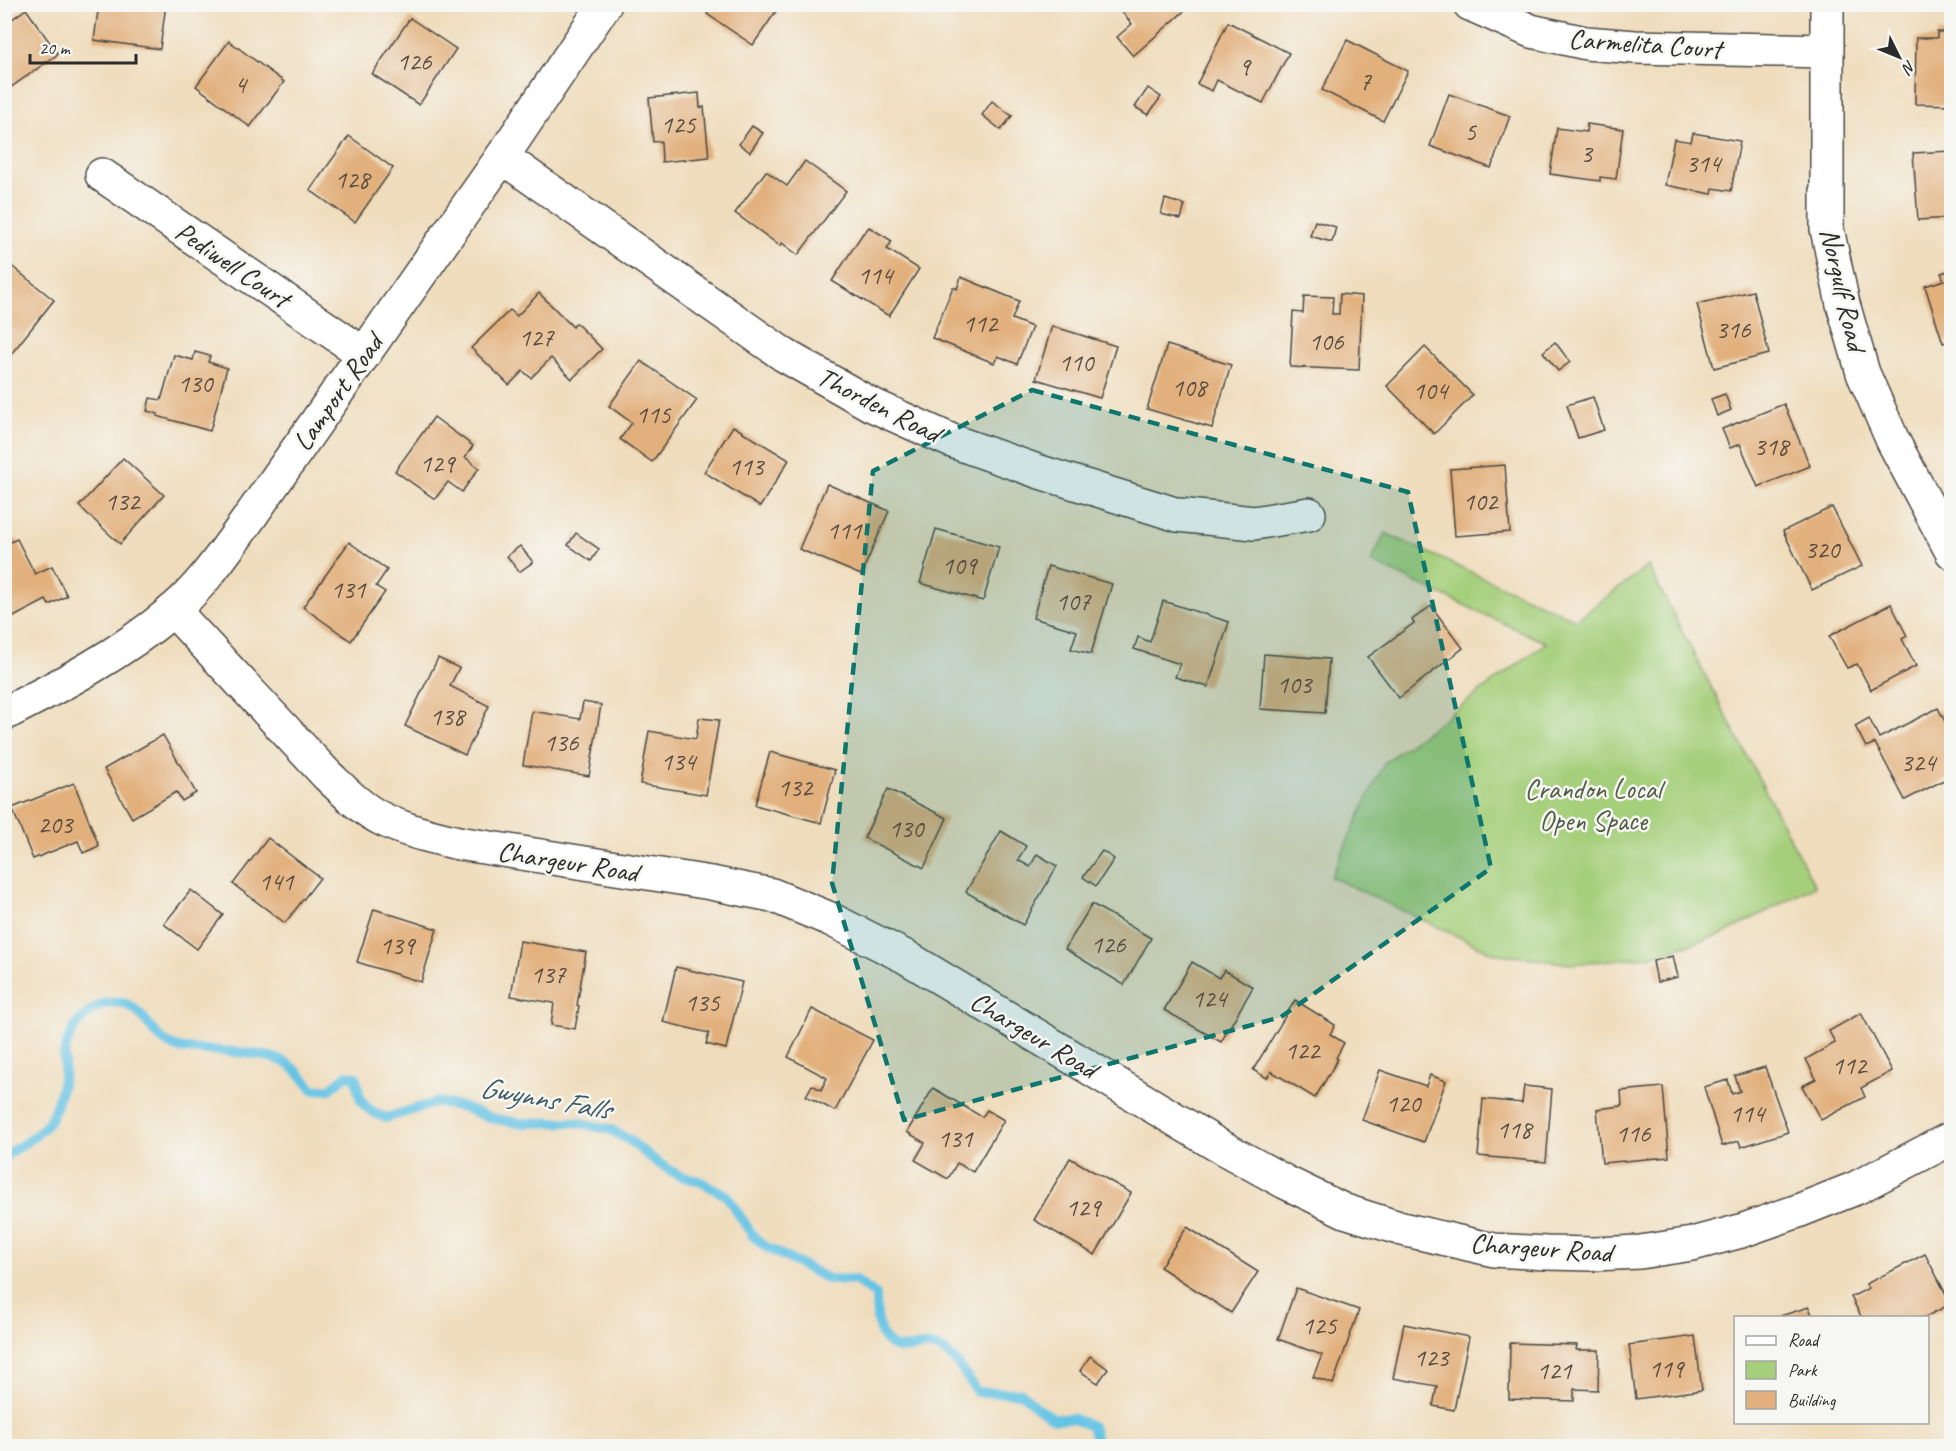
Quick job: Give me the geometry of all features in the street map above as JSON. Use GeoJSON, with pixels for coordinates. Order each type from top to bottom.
{"type":"FeatureCollection","features":[{"type":"Feature","properties":{"kind":"street","name":"Lamport Road"},"geometry":{"type":"LineString","coordinates":[[4,714],[63,684],[116,653],[173,610],[211,569],[245,524],[502,157],[605,4]]}},
{"type":"Feature","properties":{"kind":"street","name":"Carmelita Court"},"geometry":{"type":"LineString","coordinates":[[1470,4],[1531,32],[1586,43],[1635,47],[1826,51]]}},
{"type":"Feature","properties":{"kind":"street","name":"Norgulf Road"},"geometry":{"type":"LineString","coordinates":[[1827,4],[1827,229],[1843,304],[1863,373],[1893,441],[1952,552]]}},
{"type":"Feature","properties":{"kind":"street","name":"Thorden Road"},"geometry":{"type":"LineString","coordinates":[[502,157],[784,355],[870,404],[952,441],[1040,472],[1178,515],[1254,523],[1309,514]]}},
{"type":"Feature","properties":{"kind":"street","name":"Pediwell Court"},"geometry":{"type":"LineString","coordinates":[[102,175],[364,354]]}},
{"type":"Feature","properties":{"kind":"street","name":"Chargeur Road"},"geometry":{"type":"LineString","coordinates":[[173,610],[327,775],[380,818],[418,833],[458,843],[711,883],[772,895],[830,919],[906,957],[1216,1144],[1285,1182],[1345,1211],[1401,1229],[1494,1250],[1546,1253],[1640,1252],[1692,1244],[1741,1231],[1856,1188],[1952,1138]]}},
{"type":"Feature","properties":{"kind":"highlighted area"},"geometry":{"type":"Polygon","coordinates":[[[1032,390],[1408,492],[1491,868],[1281,1017],[904,1120],[832,883],[873,471],[1032,390]]]}},
{"type":"Feature","properties":{"kind":"green space","name":"Crandon Local Open Space"},"geometry":{"type":"Polygon","coordinates":[[[1385,533],[1576,620],[1648,566],[1815,886],[1723,934],[1648,957],[1570,964],[1493,953],[1331,877],[1384,763],[1546,643],[1371,562],[1385,533]]]}},
{"type":"Feature","properties":{"kind":"building"},"geometry":{"type":"Polygon","coordinates":[[[99,4],[166,4],[160,49],[94,40],[99,4]]]}},
{"type":"Feature","properties":{"kind":"building"},"geometry":{"type":"Polygon","coordinates":[[[714,4],[781,4],[753,45],[707,14],[714,4]]]}},
{"type":"Feature","properties":{"kind":"building"},"geometry":{"type":"Polygon","coordinates":[[[1115,4],[1189,4],[1190,6],[1133,56],[1117,37],[1132,24],[1115,4]]]}},
{"type":"Feature","properties":{"kind":"building"},"geometry":{"type":"Polygon","coordinates":[[[26,9],[58,54],[4,92],[4,25],[26,9]]]}},
{"type":"Feature","properties":{"kind":"building"},"geometry":{"type":"Polygon","coordinates":[[[410,18],[456,49],[419,105],[372,74],[410,18]]]}},
{"type":"Feature","properties":{"kind":"building"},"geometry":{"type":"Polygon","coordinates":[[[1228,22],[1289,53],[1263,103],[1217,80],[1212,91],[1197,84],[1228,22]]]}},
{"type":"Feature","properties":{"kind":"building"},"geometry":{"type":"Polygon","coordinates":[[[1937,32],[1946,32],[1946,39],[1952,39],[1952,105],[1915,104],[1916,38],[1937,38],[1937,32]]]}},
{"type":"Feature","properties":{"kind":"building"},"geometry":{"type":"Polygon","coordinates":[[[1347,40],[1408,71],[1383,121],[1322,90],[1347,40]]]}},
{"type":"Feature","properties":{"kind":"building"},"geometry":{"type":"Polygon","coordinates":[[[229,41],[284,82],[250,127],[196,86],[229,41]]]}},
{"type":"Feature","properties":{"kind":"building"},"geometry":{"type":"Polygon","coordinates":[[[1148,88],[1161,97],[1148,115],[1135,107],[1148,88]]]}},
{"type":"Feature","properties":{"kind":"building"},"geometry":{"type":"Polygon","coordinates":[[[699,93],[700,108],[704,107],[709,157],[662,162],[661,141],[653,142],[649,98],[699,93]]]}},
{"type":"Feature","properties":{"kind":"building"},"geometry":{"type":"Polygon","coordinates":[[[1449,94],[1510,116],[1491,168],[1430,146],[1449,94]]]}},
{"type":"Feature","properties":{"kind":"building"},"geometry":{"type":"Polygon","coordinates":[[[992,101],[1012,116],[1001,130],[982,115],[992,101]]]}},
{"type":"Feature","properties":{"kind":"building"},"geometry":{"type":"Polygon","coordinates":[[[1587,124],[1623,129],[1616,179],[1600,177],[1600,181],[1550,174],[1557,128],[1586,132],[1587,124]]]}},
{"type":"Feature","properties":{"kind":"building"},"geometry":{"type":"Polygon","coordinates":[[[752,126],[763,133],[750,152],[739,144],[752,126]]]}},
{"type":"Feature","properties":{"kind":"building"},"geometry":{"type":"Polygon","coordinates":[[[1693,133],[1740,141],[1731,191],[1713,188],[1712,194],[1665,185],[1674,139],[1691,142],[1693,133]]]}},
{"type":"Feature","properties":{"kind":"building"},"geometry":{"type":"Polygon","coordinates":[[[349,136],[393,168],[355,222],[310,190],[349,136]]]}},
{"type":"Feature","properties":{"kind":"building"},"geometry":{"type":"Polygon","coordinates":[[[1952,151],[1952,218],[1918,220],[1913,153],[1952,151]]]}},
{"type":"Feature","properties":{"kind":"building"},"geometry":{"type":"Polygon","coordinates":[[[805,161],[846,191],[798,255],[782,243],[780,246],[735,213],[766,171],[787,186],[805,161]]]}},
{"type":"Feature","properties":{"kind":"building"},"geometry":{"type":"Polygon","coordinates":[[[1165,199],[1185,205],[1181,219],[1161,214],[1165,199]]]}},
{"type":"Feature","properties":{"kind":"building"},"geometry":{"type":"Polygon","coordinates":[[[1315,221],[1336,227],[1332,242],[1310,236],[1315,221]]]}},
{"type":"Feature","properties":{"kind":"building"},"geometry":{"type":"Polygon","coordinates":[[[869,227],[892,241],[887,249],[919,269],[889,316],[832,281],[869,227]]]}},
{"type":"Feature","properties":{"kind":"building"},"geometry":{"type":"Polygon","coordinates":[[[4,260],[54,300],[8,358],[4,355],[4,260]]]}},
{"type":"Feature","properties":{"kind":"building"},"geometry":{"type":"Polygon","coordinates":[[[1952,270],[1952,340],[1943,343],[1925,286],[1944,280],[1941,273],[1952,270]]]}},
{"type":"Feature","properties":{"kind":"building"},"geometry":{"type":"Polygon","coordinates":[[[961,277],[1019,301],[1012,319],[1032,327],[1017,364],[998,356],[994,363],[932,338],[953,287],[957,289],[961,277]]]}},
{"type":"Feature","properties":{"kind":"building"},"geometry":{"type":"Polygon","coordinates":[[[1753,291],[1769,354],[1714,368],[1697,304],[1753,291]]]}},
{"type":"Feature","properties":{"kind":"building"},"geometry":{"type":"Polygon","coordinates":[[[539,293],[573,327],[576,323],[602,349],[572,379],[551,358],[531,378],[523,371],[509,385],[471,348],[510,310],[517,316],[539,293]]]}},
{"type":"Feature","properties":{"kind":"building"},"geometry":{"type":"Polygon","coordinates":[[[1340,294],[1362,296],[1359,370],[1290,367],[1293,312],[1303,313],[1304,296],[1333,297],[1332,314],[1339,314],[1340,294]]]}},
{"type":"Feature","properties":{"kind":"building"},"geometry":{"type":"Polygon","coordinates":[[[1052,326],[1116,346],[1100,398],[1036,379],[1052,326]]]}},
{"type":"Feature","properties":{"kind":"building"},"geometry":{"type":"Polygon","coordinates":[[[1555,342],[1570,362],[1558,371],[1543,352],[1555,342]]]}},
{"type":"Feature","properties":{"kind":"building"},"geometry":{"type":"Polygon","coordinates":[[[1167,345],[1231,365],[1212,428],[1147,409],[1167,345]]]}},
{"type":"Feature","properties":{"kind":"building"},"geometry":{"type":"Polygon","coordinates":[[[1425,347],[1473,395],[1434,434],[1387,386],[1425,347]]]}},
{"type":"Feature","properties":{"kind":"building"},"geometry":{"type":"Polygon","coordinates":[[[195,352],[210,356],[208,362],[227,368],[210,431],[147,411],[150,398],[161,400],[174,355],[193,360],[195,352]]]}},
{"type":"Feature","properties":{"kind":"building"},"geometry":{"type":"Polygon","coordinates":[[[641,361],[697,400],[652,462],[620,439],[632,423],[609,406],[641,361]]]}},
{"type":"Feature","properties":{"kind":"building"},"geometry":{"type":"Polygon","coordinates":[[[1725,394],[1731,410],[1717,416],[1711,399],[1725,394]]]}},
{"type":"Feature","properties":{"kind":"building"},"geometry":{"type":"Polygon","coordinates":[[[1593,397],[1604,430],[1578,438],[1567,405],[1593,397]]]}},
{"type":"Feature","properties":{"kind":"building"},"geometry":{"type":"Polygon","coordinates":[[[1784,404],[1810,466],[1758,487],[1740,444],[1730,448],[1722,429],[1784,404]]]}},
{"type":"Feature","properties":{"kind":"building"},"geometry":{"type":"Polygon","coordinates":[[[434,417],[473,446],[465,457],[479,468],[462,492],[448,482],[435,499],[395,471],[434,417]]]}},
{"type":"Feature","properties":{"kind":"building"},"geometry":{"type":"Polygon","coordinates":[[[733,426],[789,460],[760,507],[704,472],[733,426]]]}},
{"type":"Feature","properties":{"kind":"building"},"geometry":{"type":"Polygon","coordinates":[[[123,458],[164,495],[120,544],[79,506],[123,458]]]}},
{"type":"Feature","properties":{"kind":"building"},"geometry":{"type":"Polygon","coordinates":[[[1505,465],[1510,532],[1455,536],[1450,469],[1505,465]]]}},
{"type":"Feature","properties":{"kind":"building"},"geometry":{"type":"Polygon","coordinates":[[[827,484],[889,511],[861,575],[799,549],[827,484]]]}},
{"type":"Feature","properties":{"kind":"building"},"geometry":{"type":"Polygon","coordinates":[[[1832,507],[1862,566],[1812,590],[1783,531],[1832,507]]]}},
{"type":"Feature","properties":{"kind":"building"},"geometry":{"type":"Polygon","coordinates":[[[936,529],[999,547],[983,601],[920,583],[936,529]]]}},
{"type":"Feature","properties":{"kind":"building"},"geometry":{"type":"Polygon","coordinates":[[[576,533],[599,549],[591,561],[568,545],[576,533]]]}},
{"type":"Feature","properties":{"kind":"building"},"geometry":{"type":"Polygon","coordinates":[[[17,539],[35,574],[52,566],[67,596],[49,605],[46,600],[4,622],[4,545],[17,539]]]}},
{"type":"Feature","properties":{"kind":"building"},"geometry":{"type":"Polygon","coordinates":[[[349,542],[387,570],[376,586],[385,592],[351,641],[303,607],[349,542]]]}},
{"type":"Feature","properties":{"kind":"building"},"geometry":{"type":"Polygon","coordinates":[[[520,546],[533,562],[519,572],[507,556],[520,546]]]}},
{"type":"Feature","properties":{"kind":"building"},"geometry":{"type":"Polygon","coordinates":[[[1048,566],[1112,584],[1091,654],[1071,649],[1077,631],[1033,618],[1048,566]]]}},
{"type":"Feature","properties":{"kind":"building"},"geometry":{"type":"Polygon","coordinates":[[[1163,601],[1229,622],[1208,687],[1175,677],[1180,664],[1134,649],[1138,637],[1150,642],[1163,601]]]}},
{"type":"Feature","properties":{"kind":"building"},"geometry":{"type":"Polygon","coordinates":[[[1891,604],[1907,636],[1902,639],[1916,666],[1871,690],[1857,664],[1847,668],[1829,636],[1891,604]]]}},
{"type":"Feature","properties":{"kind":"building"},"geometry":{"type":"Polygon","coordinates":[[[1431,606],[1463,648],[1399,698],[1368,657],[1414,623],[1412,620],[1431,606]]]}},
{"type":"Feature","properties":{"kind":"building"},"geometry":{"type":"Polygon","coordinates":[[[1264,654],[1329,659],[1325,713],[1260,709],[1264,654]]]}},
{"type":"Feature","properties":{"kind":"building"},"geometry":{"type":"Polygon","coordinates":[[[438,658],[459,668],[450,686],[489,706],[465,755],[405,726],[438,658]]]}},
{"type":"Feature","properties":{"kind":"building"},"geometry":{"type":"Polygon","coordinates":[[[583,702],[601,705],[589,776],[523,765],[532,711],[580,719],[583,702]]]}},
{"type":"Feature","properties":{"kind":"building"},"geometry":{"type":"Polygon","coordinates":[[[1938,708],[1952,735],[1952,776],[1905,800],[1875,743],[1866,747],[1855,726],[1869,718],[1879,738],[1938,708]]]}},
{"type":"Feature","properties":{"kind":"building"},"geometry":{"type":"Polygon","coordinates":[[[699,718],[719,720],[706,795],[640,784],[649,731],[696,739],[699,718]]]}},
{"type":"Feature","properties":{"kind":"building"},"geometry":{"type":"Polygon","coordinates":[[[163,735],[196,793],[182,801],[176,792],[132,818],[104,769],[163,735]]]}},
{"type":"Feature","properties":{"kind":"building"},"geometry":{"type":"Polygon","coordinates":[[[770,752],[835,770],[821,823],[755,805],[770,752]]]}},
{"type":"Feature","properties":{"kind":"building"},"geometry":{"type":"Polygon","coordinates":[[[74,783],[99,846],[83,853],[78,841],[33,859],[12,808],[74,783]]]}},
{"type":"Feature","properties":{"kind":"building"},"geometry":{"type":"Polygon","coordinates":[[[888,789],[947,818],[924,868],[864,838],[888,789]]]}},
{"type":"Feature","properties":{"kind":"building"},"geometry":{"type":"Polygon","coordinates":[[[1001,831],[1026,846],[1018,860],[1030,867],[1037,854],[1057,866],[1023,925],[966,892],[1001,831]]]}},
{"type":"Feature","properties":{"kind":"building"},"geometry":{"type":"Polygon","coordinates":[[[268,838],[320,878],[285,923],[233,884],[268,838]]]}},
{"type":"Feature","properties":{"kind":"building"},"geometry":{"type":"Polygon","coordinates":[[[1102,851],[1114,859],[1096,886],[1083,877],[1102,851]]]}},
{"type":"Feature","properties":{"kind":"building"},"geometry":{"type":"Polygon","coordinates":[[[191,890],[223,915],[197,949],[164,924],[191,890]]]}},
{"type":"Feature","properties":{"kind":"building"},"geometry":{"type":"Polygon","coordinates":[[[1092,904],[1151,938],[1124,985],[1065,949],[1092,904]]]}},
{"type":"Feature","properties":{"kind":"building"},"geometry":{"type":"Polygon","coordinates":[[[374,909],[437,929],[421,982],[357,962],[374,909]]]}},
{"type":"Feature","properties":{"kind":"building"},"geometry":{"type":"Polygon","coordinates":[[[520,941],[586,952],[575,1029],[551,1025],[554,1003],[511,996],[520,941]]]}},
{"type":"Feature","properties":{"kind":"building"},"geometry":{"type":"Polygon","coordinates":[[[1673,956],[1678,977],[1657,982],[1653,961],[1673,956]]]}},
{"type":"Feature","properties":{"kind":"building"},"geometry":{"type":"Polygon","coordinates":[[[1192,962],[1219,978],[1224,970],[1253,987],[1221,1042],[1164,1010],[1192,962]]]}},
{"type":"Feature","properties":{"kind":"building"},"geometry":{"type":"Polygon","coordinates":[[[676,967],[742,982],[726,1049],[706,1044],[709,1033],[663,1022],[676,967]]]}},
{"type":"Feature","properties":{"kind":"building"},"geometry":{"type":"Polygon","coordinates":[[[1295,1000],[1335,1025],[1330,1034],[1344,1043],[1336,1058],[1338,1059],[1315,1098],[1271,1071],[1267,1078],[1253,1070],[1295,1000]]]}},
{"type":"Feature","properties":{"kind":"building"},"geometry":{"type":"Polygon","coordinates":[[[812,1009],[873,1040],[835,1111],[806,1096],[812,1085],[821,1090],[827,1078],[788,1057],[812,1009]]]}},
{"type":"Feature","properties":{"kind":"building"},"geometry":{"type":"Polygon","coordinates":[[[1861,1013],[1892,1071],[1861,1088],[1865,1097],[1821,1120],[1802,1086],[1816,1079],[1806,1059],[1835,1043],[1829,1031],[1861,1013]]]}},
{"type":"Feature","properties":{"kind":"building"},"geometry":{"type":"Polygon","coordinates":[[[1765,1067],[1788,1132],[1741,1147],[1739,1141],[1722,1146],[1704,1087],[1728,1080],[1732,1094],[1740,1091],[1735,1076],[1765,1067]]]}},
{"type":"Feature","properties":{"kind":"building"},"geometry":{"type":"Polygon","coordinates":[[[1380,1070],[1426,1086],[1430,1075],[1446,1081],[1424,1142],[1362,1120],[1380,1070]]]}},
{"type":"Feature","properties":{"kind":"building"},"geometry":{"type":"Polygon","coordinates":[[[1524,1086],[1552,1089],[1546,1162],[1478,1156],[1483,1099],[1522,1103],[1524,1086]]]}},
{"type":"Feature","properties":{"kind":"building"},"geometry":{"type":"Polygon","coordinates":[[[1663,1087],[1669,1157],[1602,1163],[1597,1109],[1622,1106],[1621,1091],[1663,1087]]]}},
{"type":"Feature","properties":{"kind":"building"},"geometry":{"type":"Polygon","coordinates":[[[933,1088],[982,1117],[987,1110],[1004,1120],[973,1172],[957,1163],[948,1179],[915,1160],[925,1143],[907,1132],[933,1088]]]}},
{"type":"Feature","properties":{"kind":"building"},"geometry":{"type":"Polygon","coordinates":[[[1070,1158],[1131,1193],[1095,1255],[1034,1220],[1070,1158]]]}},
{"type":"Feature","properties":{"kind":"building"},"geometry":{"type":"Polygon","coordinates":[[[1187,1227],[1258,1272],[1231,1313],[1160,1267],[1187,1227]]]}},
{"type":"Feature","properties":{"kind":"building"},"geometry":{"type":"Polygon","coordinates":[[[1925,1254],[1951,1304],[1927,1316],[1861,1316],[1851,1297],[1869,1288],[1866,1284],[1925,1254]]]}},
{"type":"Feature","properties":{"kind":"building"},"geometry":{"type":"Polygon","coordinates":[[[1296,1288],[1359,1310],[1333,1384],[1313,1377],[1322,1355],[1278,1339],[1296,1288]]]}},
{"type":"Feature","properties":{"kind":"building"},"geometry":{"type":"Polygon","coordinates":[[[1809,1307],[1812,1316],[1780,1316],[1809,1307]]]}},
{"type":"Feature","properties":{"kind":"building"},"geometry":{"type":"Polygon","coordinates":[[[1404,1324],[1469,1337],[1454,1410],[1433,1406],[1437,1386],[1393,1378],[1404,1324]]]}},
{"type":"Feature","properties":{"kind":"building"},"geometry":{"type":"Polygon","coordinates":[[[1695,1336],[1702,1390],[1636,1399],[1629,1345],[1695,1336]]]}},
{"type":"Feature","properties":{"kind":"building"},"geometry":{"type":"Polygon","coordinates":[[[1510,1343],[1577,1345],[1576,1350],[1599,1350],[1598,1390],[1574,1389],[1574,1401],[1509,1399],[1510,1343]]]}},
{"type":"Feature","properties":{"kind":"building"},"geometry":{"type":"Polygon","coordinates":[[[1090,1356],[1108,1369],[1098,1383],[1080,1371],[1090,1356]]]}},
{"type":"Feature","properties":{"kind":"waterway","name":"Gwynns Falls"},"geometry":{"type":"LineString","coordinates":[[4,1158],[37,1134],[50,1119],[62,1085],[65,1050],[73,1031],[94,1009],[112,1003],[122,1003],[131,1007],[157,1035],[174,1046],[271,1057],[292,1067],[314,1090],[330,1089],[347,1075],[356,1077],[363,1104],[371,1111],[386,1118],[437,1102],[462,1107],[491,1118],[518,1123],[575,1122],[609,1129],[629,1140],[658,1163],[680,1176],[699,1181],[726,1195],[753,1236],[766,1247],[828,1279],[855,1280],[876,1295],[876,1310],[881,1334],[891,1345],[903,1349],[924,1346],[940,1349],[956,1362],[977,1392],[1022,1393],[1036,1407],[1055,1419],[1071,1418],[1092,1426],[1098,1446]]}}]}
